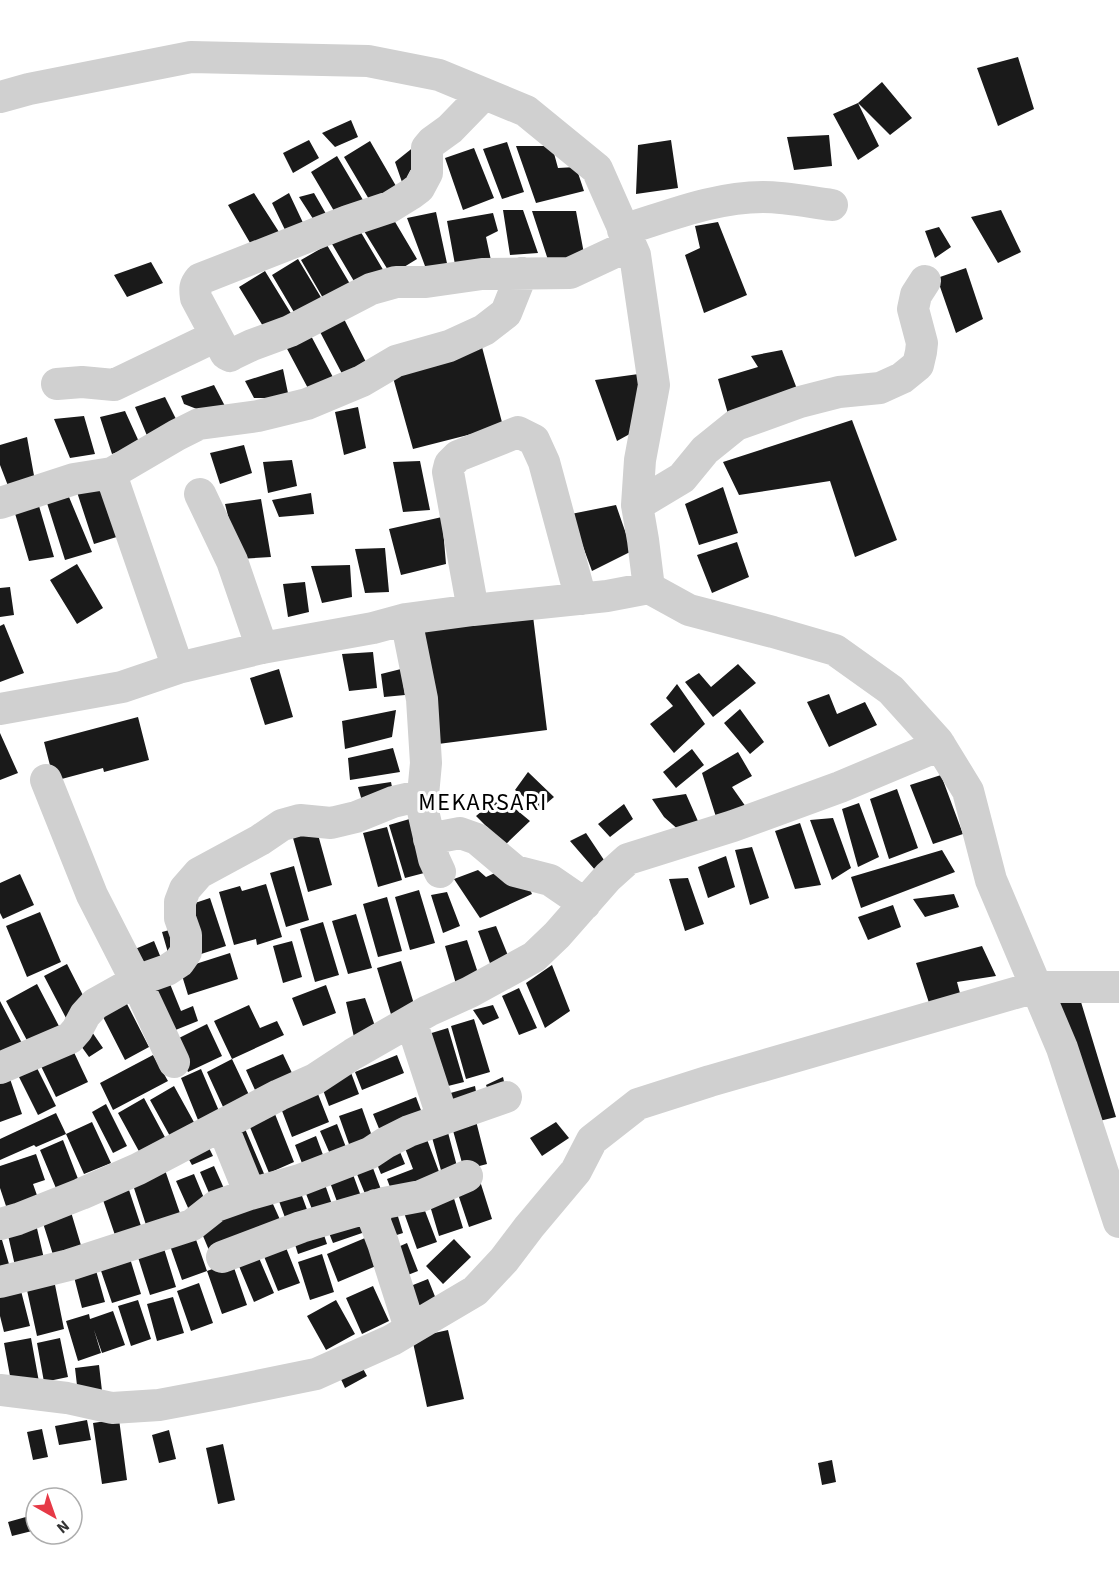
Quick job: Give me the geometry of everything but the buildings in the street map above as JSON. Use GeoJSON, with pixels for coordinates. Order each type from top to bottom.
{"type":"FeatureCollection","features":[{"type":"Feature","properties":{"kind":"street"},"geometry":{"type":"LineString","coordinates":[[0,97],[29,89],[191,57],[368,61],[439,75],[526,111],[597,169],[635,255],[654,386],[640,460],[637,505],[649,588]]}},
{"type":"Feature","properties":{"kind":"street"},"geometry":{"type":"LineString","coordinates":[[484,94],[450,129],[432,142],[428,148],[427,173],[419,188],[411,194],[390,207],[200,279],[194,289],[196,298],[226,354],[230,356],[252,345],[290,332],[371,289],[396,282],[426,282],[482,274],[570,273],[627,237],[709,203],[763,197],[832,205]]}},
{"type":"Feature","properties":{"kind":"street"},"geometry":{"type":"LineString","coordinates":[[0,503],[74,479],[112,473],[199,424],[258,416],[307,404],[362,381],[396,361],[449,346],[484,330],[506,313],[522,273]]}},
{"type":"Feature","properties":{"kind":"street"},"geometry":{"type":"LineString","coordinates":[[637,505],[682,478],[705,450],[736,425],[800,402],[839,392],[879,388],[902,378],[918,365],[922,343],[913,309],[916,295],[925,281]]}},
{"type":"Feature","properties":{"kind":"street"},"geometry":{"type":"LineString","coordinates":[[57,384],[82,382],[114,385],[216,336]]}},
{"type":"Feature","properties":{"kind":"street"},"geometry":{"type":"LineString","coordinates":[[473,610],[448,472],[450,464],[458,456],[518,432],[534,440],[544,462],[582,599]]}},
{"type":"Feature","properties":{"kind":"street"},"geometry":{"type":"LineString","coordinates":[[112,473],[178,668]]}},
{"type":"Feature","properties":{"kind":"street"},"geometry":{"type":"LineString","coordinates":[[200,494],[232,561],[262,648]]}},
{"type":"Feature","properties":{"kind":"street"},"geometry":{"type":"LineString","coordinates":[[0,709],[123,687],[178,668],[262,648],[373,628],[406,619],[607,596],[649,588],[688,610],[835,650],[891,690],[940,745],[968,791],[991,880],[1062,1048],[1119,1222]]}},
{"type":"Feature","properties":{"kind":"street"},"geometry":{"type":"LineString","coordinates":[[406,619],[422,699],[426,763],[423,811],[434,860],[440,872]]}},
{"type":"Feature","properties":{"kind":"street"},"geometry":{"type":"LineString","coordinates":[[0,1224],[81,1194],[138,1169],[279,1095],[315,1079],[411,1021],[534,957],[558,935],[608,877],[628,859],[733,826],[840,788],[940,745]]}},
{"type":"Feature","properties":{"kind":"street"},"geometry":{"type":"LineString","coordinates":[[46,780],[92,895],[174,1062]]}},
{"type":"Feature","properties":{"kind":"street"},"geometry":{"type":"LineString","coordinates":[[0,1068],[70,1038],[85,1015],[96,1004],[136,981],[167,970],[178,962],[186,952],[186,935],[180,918],[180,902],[185,889],[200,873],[282,825],[300,820],[331,823],[356,817],[393,802],[423,795]]}},
{"type":"Feature","properties":{"kind":"street"},"geometry":{"type":"LineString","coordinates":[[429,839],[460,833],[477,838],[515,871],[550,880],[585,904]]}},
{"type":"Feature","properties":{"kind":"street"},"geometry":{"type":"LineString","coordinates":[[0,1390],[67,1398],[112,1408],[159,1405],[316,1374],[392,1340],[475,1291],[504,1260],[576,1171],[592,1140],[638,1104],[1036,987],[1119,987]]}},
{"type":"Feature","properties":{"kind":"street"},"geometry":{"type":"LineString","coordinates":[[411,1021],[443,1119]]}},
{"type":"Feature","properties":{"kind":"street"},"geometry":{"type":"LineString","coordinates":[[0,1282],[69,1265],[192,1225],[216,1206],[300,1180],[370,1153],[409,1131],[506,1097]]}},
{"type":"Feature","properties":{"kind":"street"},"geometry":{"type":"LineString","coordinates":[[222,1125],[250,1194]]}},
{"type":"Feature","properties":{"kind":"street"},"geometry":{"type":"LineString","coordinates":[[222,1257],[302,1227],[376,1205],[422,1196],[467,1176]]}},
{"type":"Feature","properties":{"kind":"street"},"geometry":{"type":"LineString","coordinates":[[376,1205],[375,1222],[410,1328]]}},
{"type":"Feature","properties":{"kind":"district","name":"MEKARSARI"},"geometry":{"type":"Point","coordinates":[483,802]}}]}
